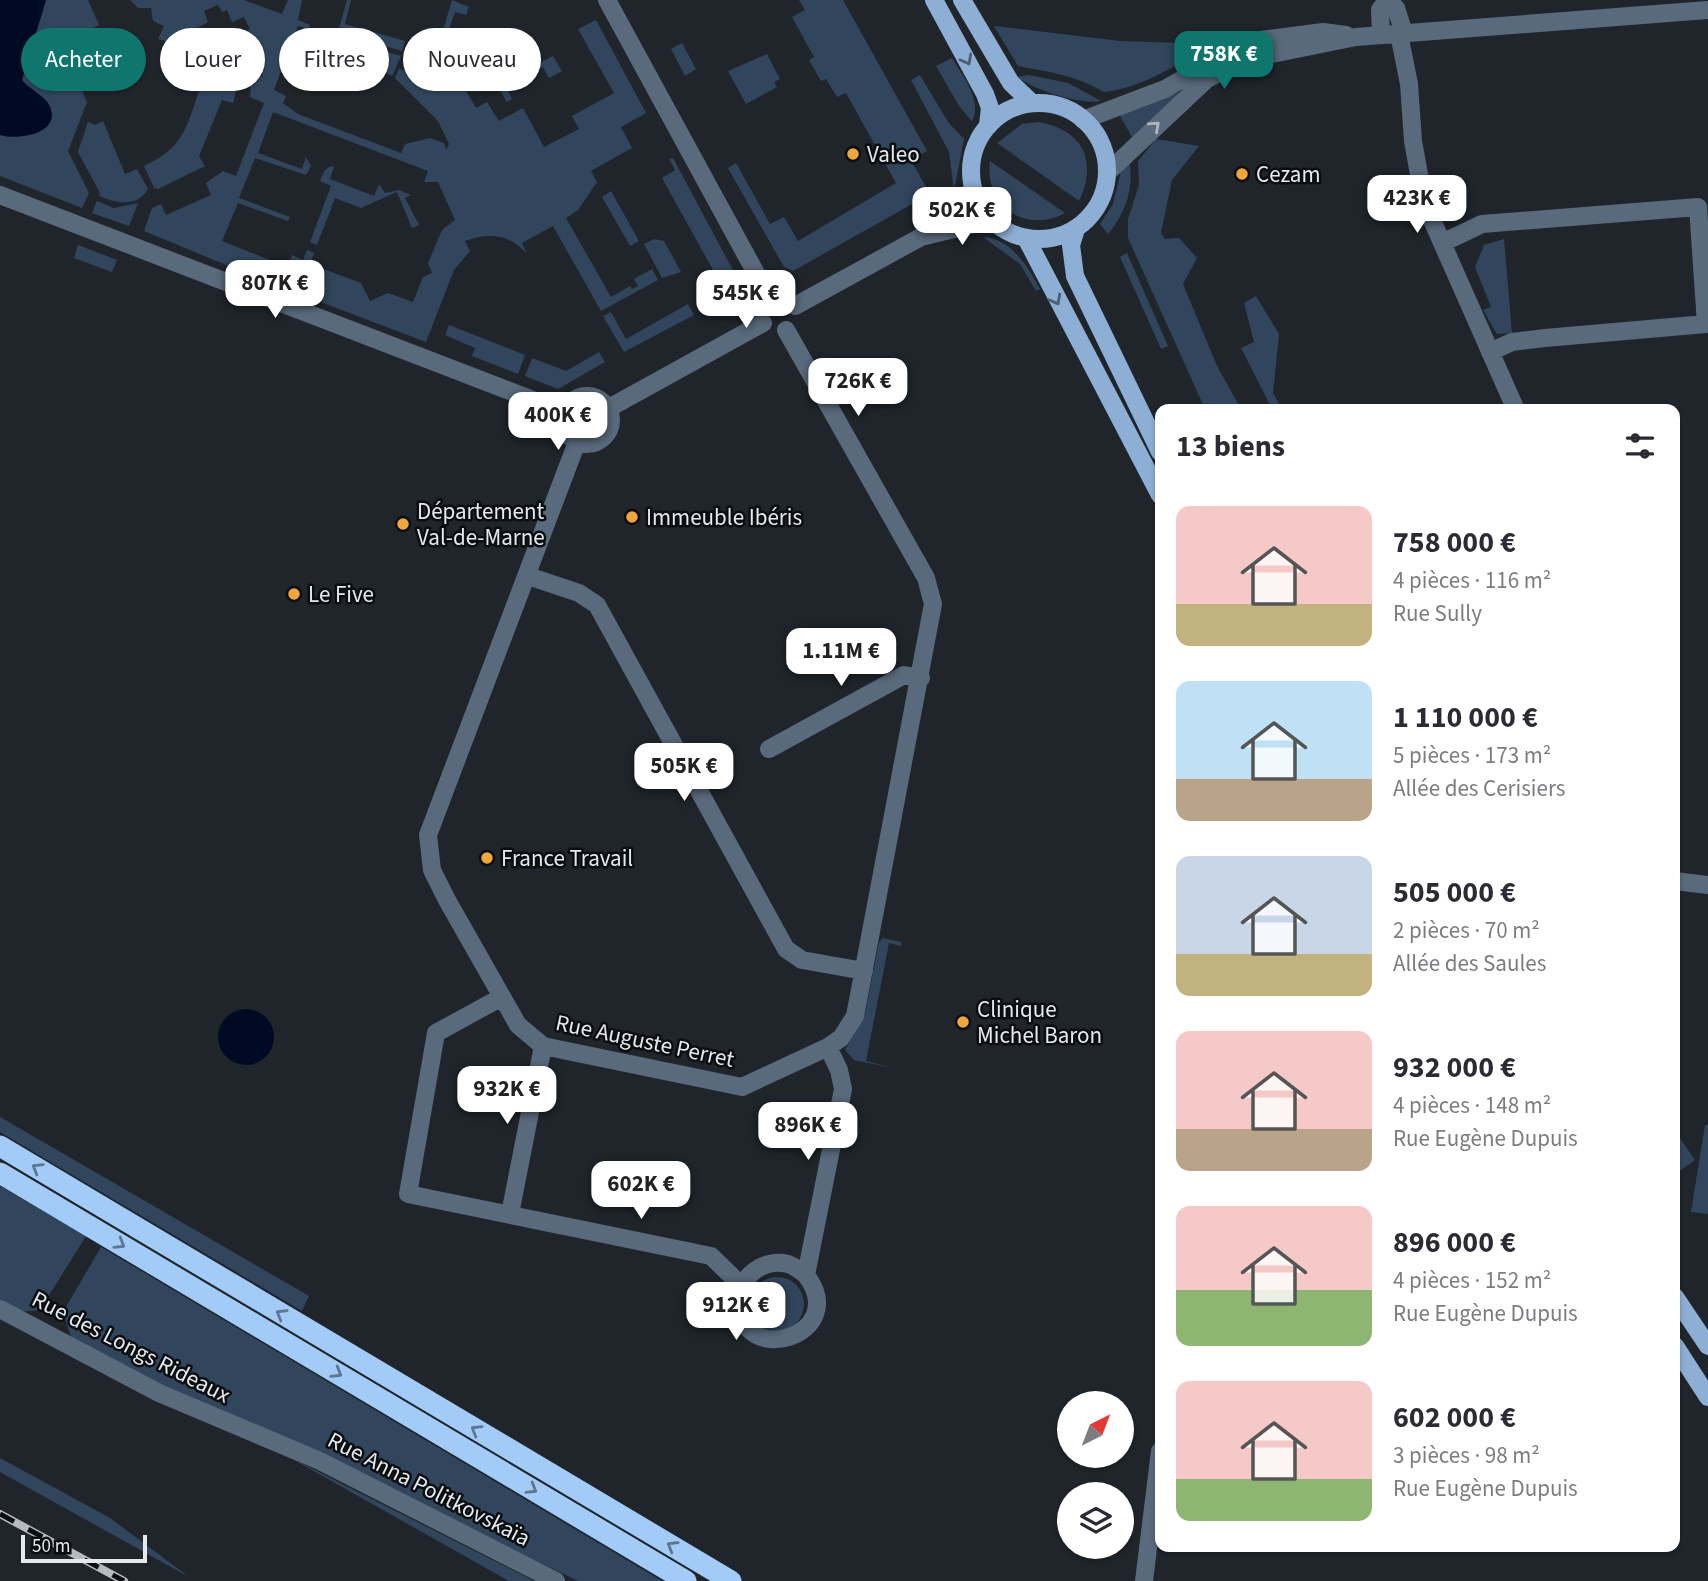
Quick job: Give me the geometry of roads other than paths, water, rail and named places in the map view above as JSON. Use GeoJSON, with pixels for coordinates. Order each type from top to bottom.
{"type":"FeatureCollection","features":[{"type":"Feature","properties":{"kind":"highway"},"geometry":{"type":"LineString","coordinates":[[0,1146],[731,1581]]}},
{"type":"Feature","properties":{"kind":"highway"},"geometry":{"type":"LineString","coordinates":[[0,1173],[686,1581]]}},
{"type":"Feature","properties":{"kind":"main road"},"geometry":{"type":"LineString","coordinates":[[934,0],[985,93],[990,108],[988,125],[973,151],[970,176],[973,189],[991,220],[1004,230],[1026,238],[1056,237],[1076,229],[1100,201],[1107,173],[1100,142],[1083,120],[1056,105],[1032,103],[1013,108],[988,125]]}},
{"type":"Feature","properties":{"kind":"main road"},"geometry":{"type":"LineString","coordinates":[[962,0],[1011,83],[1032,103]]}},
{"type":"Feature","properties":{"kind":"main road"},"geometry":{"type":"LineString","coordinates":[[1076,229],[1071,246],[1074,276],[1155,442]]}},
{"type":"Feature","properties":{"kind":"main road"},"geometry":{"type":"LineString","coordinates":[[1026,238],[1155,485]]}},
{"type":"Feature","properties":{"kind":"main road"},"geometry":{"type":"LineString","coordinates":[[1680,1304],[1708,1346]]}},
{"type":"Feature","properties":{"kind":"main road"},"geometry":{"type":"LineString","coordinates":[[1680,1354],[1708,1397]]}},
{"type":"Feature","properties":{"kind":"street"},"geometry":{"type":"LineString","coordinates":[[607,0],[770,299]]}},
{"type":"Feature","properties":{"kind":"street"},"geometry":{"type":"LineString","coordinates":[[1388,0],[1380,10],[1395,34],[1409,84],[1417,176],[1424,202],[1513,404]]}},
{"type":"Feature","properties":{"kind":"street"},"geometry":{"type":"LineString","coordinates":[[1107,173],[1207,79],[1226,66],[1276,51],[1356,37],[1708,10]]}},
{"type":"Feature","properties":{"kind":"street"},"geometry":{"type":"LineString","coordinates":[[1083,120],[1165,89],[1237,48],[1260,40],[1323,32],[1356,37]]}},
{"type":"Feature","properties":{"kind":"street"},"geometry":{"type":"LineString","coordinates":[[922,237],[973,189]]}},
{"type":"Feature","properties":{"kind":"street"},"geometry":{"type":"LineString","coordinates":[[0,195],[564,412]]}},
{"type":"Feature","properties":{"kind":"street"},"geometry":{"type":"LineString","coordinates":[[1441,243],[1482,224],[1698,207],[1706,324],[1512,342],[1490,352]]}},
{"type":"Feature","properties":{"kind":"street"},"geometry":{"type":"LineString","coordinates":[[795,306],[922,237],[991,220]]}},
{"type":"Feature","properties":{"kind":"street"},"geometry":{"type":"LineString","coordinates":[[781,296],[795,306],[796,318],[786,330],[774,331],[763,323],[762,308],[770,299],[781,296]]}},
{"type":"Feature","properties":{"kind":"street"},"geometry":{"type":"LineString","coordinates":[[608,408],[763,323]]}},
{"type":"Feature","properties":{"kind":"street","name":"Rue Auguste Perret"},"geometry":{"type":"LineString","coordinates":[[577,442],[428,835],[432,870],[518,1025],[543,1046],[742,1087],[828,1047],[841,1038],[855,1016],[933,604],[926,578],[786,330]]}},
{"type":"Feature","properties":{"kind":"street"},"geometry":{"type":"LineString","coordinates":[[581,396],[597,397],[608,408],[611,423],[605,436],[592,444],[577,442],[564,426],[564,412],[573,400],[581,396]]}},
{"type":"Feature","properties":{"kind":"street"},"geometry":{"type":"LineString","coordinates":[[528,576],[579,593],[597,605],[786,949],[802,960],[864,971]]}},
{"type":"Feature","properties":{"kind":"street"},"geometry":{"type":"LineString","coordinates":[[769,749],[904,675],[921,678]]}},
{"type":"Feature","properties":{"kind":"street"},"geometry":{"type":"LineString","coordinates":[[1680,882],[1708,885]]}},
{"type":"Feature","properties":{"kind":"street"},"geometry":{"type":"LineString","coordinates":[[502,997],[436,1033],[408,1194],[711,1256],[742,1286]]}},
{"type":"Feature","properties":{"kind":"street"},"geometry":{"type":"LineString","coordinates":[[510,1214],[543,1046]]}},
{"type":"Feature","properties":{"kind":"street"},"geometry":{"type":"LineString","coordinates":[[806,1275],[843,1089],[839,1070],[828,1047]]}},
{"type":"Feature","properties":{"kind":"street"},"geometry":{"type":"LineString","coordinates":[[789,1264],[806,1275],[816,1293],[816,1308],[802,1332],[784,1340],[761,1336],[744,1321],[739,1299],[742,1286],[751,1273],[764,1265],[789,1264]]}},
{"type":"Feature","properties":{"kind":"street","name":"Rue des Longs Rideaux"},"geometry":{"type":"LineString","coordinates":[[0,1309],[159,1393],[279,1443]]}},
{"type":"Feature","properties":{"kind":"street","name":"Rue Anna Politkovskaïa"},"geometry":{"type":"LineString","coordinates":[[279,1443],[556,1581]]}},
{"type":"Feature","properties":{"kind":"street"},"geometry":{"type":"LineString","coordinates":[[1144,1581],[1155,1492]]}},
{"type":"Feature","properties":{"kind":"railway"},"geometry":{"type":"LineString","coordinates":[[0,1514],[124,1581]]}},
{"type":"Feature","properties":{"kind":"place","name":"Valeo"},"geometry":{"type":"Point","coordinates":[853,154]}},
{"type":"Feature","properties":{"kind":"place","name":"Cezam"},"geometry":{"type":"Point","coordinates":[1242,174]}},
{"type":"Feature","properties":{"kind":"place","name":"Immeuble Ibéris"},"geometry":{"type":"Point","coordinates":[632,517]}},
{"type":"Feature","properties":{"kind":"place","name":"Département Val-de-Marne"},"geometry":{"type":"Point","coordinates":[403,524]}},
{"type":"Feature","properties":{"kind":"place","name":"Le Five"},"geometry":{"type":"Point","coordinates":[294,594]}},
{"type":"Feature","properties":{"kind":"place","name":"France Travail"},"geometry":{"type":"Point","coordinates":[487,858]}},
{"type":"Feature","properties":{"kind":"place","name":"Clinique Michel Baron"},"geometry":{"type":"Point","coordinates":[963,1022]}}]}
